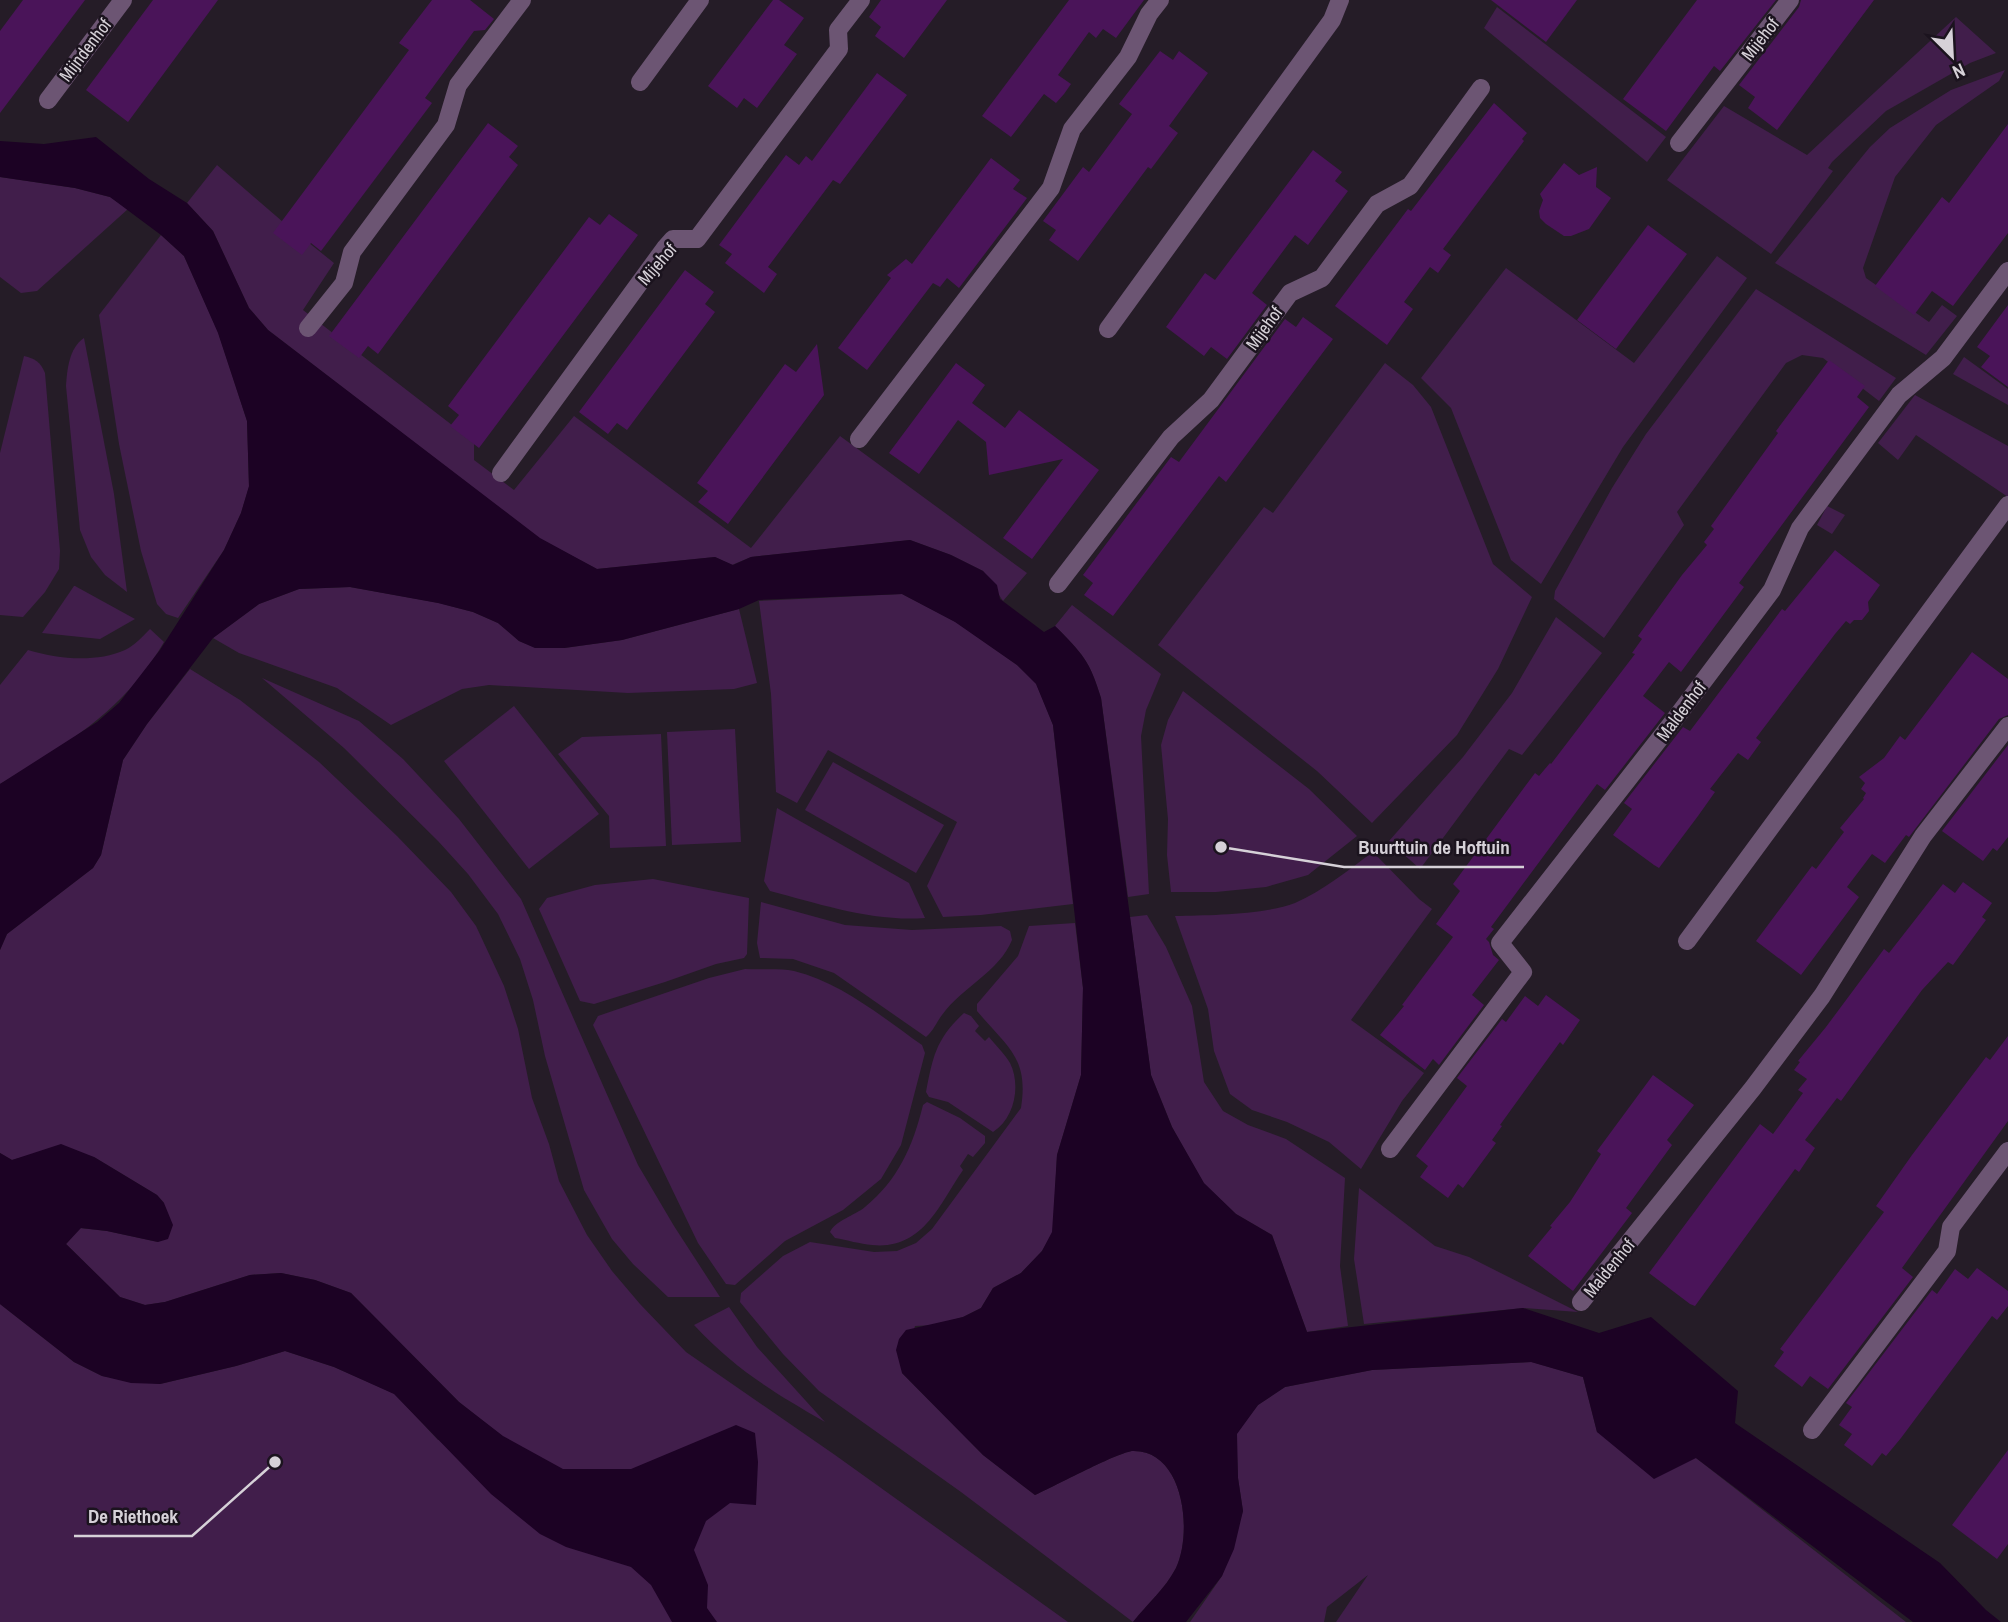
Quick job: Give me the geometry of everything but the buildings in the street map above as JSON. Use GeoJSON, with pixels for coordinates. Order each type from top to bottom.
{"type":"FeatureCollection","features":[{"type":"Feature","properties":{"kind":"street","name":"Mijndenhof"},"geometry":{"type":"LineString","coordinates":[[48,100],[123,0]]}},
{"type":"Feature","properties":{"kind":"street"},"geometry":{"type":"LineString","coordinates":[[308,328],[344,283],[352,252],[446,125],[458,85],[522,0]]}},
{"type":"Feature","properties":{"kind":"street"},"geometry":{"type":"LineString","coordinates":[[640,82],[700,0]]}},
{"type":"Feature","properties":{"kind":"street","name":"Mijehof"},"geometry":{"type":"LineString","coordinates":[[500,473],[665,248],[673,239],[696,239],[839,49],[838,30],[861,0]]}},
{"type":"Feature","properties":{"kind":"street"},"geometry":{"type":"LineString","coordinates":[[859,439],[1051,188],[1072,129],[1128,57],[1149,14],[1160,0]]}},
{"type":"Feature","properties":{"kind":"street"},"geometry":{"type":"LineString","coordinates":[[1108,328],[1332,20],[1340,0]]}},
{"type":"Feature","properties":{"kind":"street","name":"Mijehof"},"geometry":{"type":"LineString","coordinates":[[1679,143],[1790,0]]}},
{"type":"Feature","properties":{"kind":"street","name":"Mijehof"},"geometry":{"type":"LineString","coordinates":[[1058,584],[1171,437],[1211,400],[1290,293],[1322,278],[1377,204],[1409,186],[1481,88]]}},
{"type":"Feature","properties":{"kind":"street","name":"Maldenhof"},"geometry":{"type":"LineString","coordinates":[[1390,1149],[1523,972],[1500,943],[1772,590],[1800,528],[1899,395],[1943,358],[2008,271]]}},
{"type":"Feature","properties":{"kind":"street"},"geometry":{"type":"LineString","coordinates":[[1687,941],[2008,505]]}},
{"type":"Feature","properties":{"kind":"street","name":"Maldenhof"},"geometry":{"type":"LineString","coordinates":[[1581,1302],[1753,1088],[1822,996],[1923,836],[2008,726]]}},
{"type":"Feature","properties":{"kind":"street"},"geometry":{"type":"LineString","coordinates":[[1812,1430],[1947,1251],[1951,1227],[2008,1151]]}},
{"type":"Feature","properties":{"kind":"shaded area"},"geometry":{"type":"Polygon","coordinates":[[[1497,7],[1666,137],[1647,162],[1484,28],[1497,7]]]}},
{"type":"Feature","properties":{"kind":"shaded area"},"geometry":{"type":"Polygon","coordinates":[[[1956,17],[1996,53],[1970,63],[1886,111],[1832,162],[1828,168],[1833,171],[1771,254],[1667,180],[1724,106],[1807,155],[1956,17]]]}},
{"type":"Feature","properties":{"kind":"shaded area"},"geometry":{"type":"Polygon","coordinates":[[[2005,70],[1999,81],[1936,125],[1895,177],[1863,268],[1866,278],[1929,322],[1942,305],[1957,316],[1926,355],[1775,263],[1870,147],[1890,128],[1951,90],[2005,70]]]}},
{"type":"Feature","properties":{"kind":"shaded area"},"geometry":{"type":"Polygon","coordinates":[[[96,137],[149,179],[187,203],[213,231],[249,308],[268,330],[540,538],[597,569],[715,557],[733,565],[751,557],[910,540],[951,555],[983,571],[997,585],[1000,599],[1044,632],[1055,626],[1084,658],[1101,698],[1151,1075],[1172,1127],[1204,1183],[1236,1214],[1272,1235],[1307,1332],[1523,1308],[1599,1333],[1651,1317],[1738,1391],[1735,1423],[1940,1563],[2001,1622],[1913,1622],[1696,1458],[1654,1479],[1597,1432],[1583,1377],[1531,1362],[1372,1370],[1285,1387],[1258,1405],[1237,1434],[1238,1478],[1243,1511],[1234,1549],[1222,1576],[1186,1622],[1133,1622],[1167,1583],[1181,1553],[1184,1534],[1180,1496],[1174,1478],[1164,1464],[1150,1454],[1133,1451],[1101,1463],[1035,1495],[983,1455],[902,1373],[896,1350],[899,1339],[906,1330],[963,1317],[981,1308],[993,1288],[1021,1273],[1042,1251],[1052,1232],[1057,1155],[1081,1075],[1083,988],[1053,725],[1036,684],[1017,665],[955,622],[902,594],[759,600],[739,609],[622,640],[564,648],[535,648],[519,641],[498,623],[473,612],[350,587],[299,589],[259,604],[213,638],[123,760],[101,855],[93,868],[7,934],[0,950],[0,784],[97,722],[119,703],[160,650],[224,550],[241,513],[249,486],[247,421],[218,333],[184,256],[110,197],[75,188],[0,177],[0,141],[44,144],[96,137]]]}},
{"type":"Feature","properties":{"kind":"shaded area"},"geometry":{"type":"Polygon","coordinates":[[[217,165],[334,263],[303,310],[474,442],[474,460],[514,490],[574,416],[751,548],[840,436],[1027,573],[1003,601],[983,571],[951,555],[910,540],[751,557],[732,565],[715,557],[597,569],[540,539],[268,330],[249,308],[213,231],[187,203],[217,165]]]}},
{"type":"Feature","properties":{"kind":"shaded area"},"geometry":{"type":"Polygon","coordinates":[[[0,177],[75,188],[110,197],[128,209],[37,291],[21,293],[0,277],[0,177]]]}},
{"type":"Feature","properties":{"kind":"shaded area"},"geometry":{"type":"Polygon","coordinates":[[[161,235],[184,256],[218,332],[247,421],[249,487],[241,513],[224,550],[178,618],[166,614],[157,604],[141,551],[119,444],[99,315],[161,235]]]}},
{"type":"Feature","properties":{"kind":"shaded area"},"geometry":{"type":"Polygon","coordinates":[[[1717,256],[1747,278],[1623,447],[1541,584],[1511,560],[1451,408],[1421,378],[1506,268],[1634,363],[1717,256]]]}},
{"type":"Feature","properties":{"kind":"shaded area"},"geometry":{"type":"Polygon","coordinates":[[[1756,289],[1896,378],[1879,401],[1823,358],[1802,355],[1786,363],[1677,512],[1684,525],[1604,638],[1554,599],[1555,591],[1612,488],[1646,434],[1756,289]]]}},
{"type":"Feature","properties":{"kind":"shaded area"},"geometry":{"type":"Polygon","coordinates":[[[84,338],[114,494],[127,592],[105,575],[91,557],[80,530],[66,386],[72,353],[84,338]]]}},
{"type":"Feature","properties":{"kind":"shaded area"},"geometry":{"type":"Polygon","coordinates":[[[24,356],[37,361],[45,373],[60,551],[59,569],[45,592],[23,617],[0,615],[0,453],[24,356]]]}},
{"type":"Feature","properties":{"kind":"shaded area"},"geometry":{"type":"Polygon","coordinates":[[[1964,357],[2008,389],[2008,405],[1953,374],[1964,357]]]}},
{"type":"Feature","properties":{"kind":"shaded area"},"geometry":{"type":"Polygon","coordinates":[[[1385,363],[1413,385],[1431,407],[1493,564],[1532,597],[1498,669],[1457,735],[1372,823],[1317,771],[1158,645],[1264,507],[1273,513],[1385,363]]]}},
{"type":"Feature","properties":{"kind":"shaded area"},"geometry":{"type":"Polygon","coordinates":[[[1915,395],[2008,446],[2008,497],[1916,435],[1898,460],[1878,443],[1915,395]]]}},
{"type":"Feature","properties":{"kind":"shaded area"},"geometry":{"type":"Polygon","coordinates":[[[1827,506],[1845,515],[1832,534],[1817,525],[1827,506]]]}},
{"type":"Feature","properties":{"kind":"shaded area"},"geometry":{"type":"Polygon","coordinates":[[[74,586],[135,619],[100,639],[42,633],[74,586]]]}},
{"type":"Feature","properties":{"kind":"shaded area"},"geometry":{"type":"Polygon","coordinates":[[[350,587],[473,612],[498,623],[519,641],[536,648],[564,648],[622,640],[739,609],[757,683],[734,689],[628,693],[489,685],[462,689],[391,725],[337,688],[239,653],[213,638],[259,604],[299,589],[350,587]]]}},
{"type":"Feature","properties":{"kind":"shaded area"},"geometry":{"type":"Polygon","coordinates":[[[902,594],[956,622],[1017,665],[1036,683],[1053,725],[1073,904],[943,917],[927,886],[957,822],[828,750],[797,803],[776,792],[771,694],[759,601],[902,594]]]}},
{"type":"Feature","properties":{"kind":"shaded area"},"geometry":{"type":"Polygon","coordinates":[[[1072,605],[1161,674],[1146,710],[1141,736],[1149,894],[1128,897],[1101,698],[1084,658],[1055,626],[1072,605]]]}},
{"type":"Feature","properties":{"kind":"shaded area"},"geometry":{"type":"Polygon","coordinates":[[[1556,617],[1602,653],[1522,755],[1509,749],[1420,869],[1389,841],[1463,757],[1512,693],[1556,617]]]}},
{"type":"Feature","properties":{"kind":"shaded area"},"geometry":{"type":"Polygon","coordinates":[[[150,629],[164,642],[131,688],[92,724],[0,784],[0,685],[28,650],[51,656],[102,657],[128,648],[150,629]]]}},
{"type":"Feature","properties":{"kind":"shaded area"},"geometry":{"type":"Polygon","coordinates":[[[190,669],[240,700],[319,762],[451,892],[476,926],[504,986],[518,1029],[532,1098],[559,1181],[587,1235],[612,1271],[640,1304],[686,1352],[1068,1622],[0,1622],[0,1304],[74,1362],[102,1376],[160,1384],[285,1351],[334,1367],[395,1394],[438,1440],[502,1436],[459,1402],[351,1293],[315,1280],[281,1273],[250,1275],[165,1302],[145,1305],[120,1297],[66,1244],[80,1228],[158,1242],[164,1203],[157,1195],[94,1157],[30,1155],[12,1160],[0,1153],[0,950],[7,934],[93,868],[101,855],[123,760],[190,669]]]}},
{"type":"Feature","properties":{"kind":"shaded area"},"geometry":{"type":"Polygon","coordinates":[[[262,678],[359,721],[403,759],[459,819],[521,899],[638,1165],[720,1297],[668,1297],[633,1264],[612,1239],[584,1190],[545,1056],[533,1000],[520,959],[498,914],[468,874],[438,841],[344,748],[262,678]]]}},
{"type":"Feature","properties":{"kind":"shaded area"},"geometry":{"type":"Polygon","coordinates":[[[1183,691],[1309,789],[1357,836],[1308,875],[1266,887],[1216,892],[1171,892],[1161,745],[1168,720],[1183,691]]]}},
{"type":"Feature","properties":{"kind":"shaded area"},"geometry":{"type":"Polygon","coordinates":[[[514,706],[599,814],[529,869],[444,761],[514,706]]]}},
{"type":"Feature","properties":{"kind":"shaded area"},"geometry":{"type":"Polygon","coordinates":[[[735,729],[741,842],[672,845],[667,732],[735,729]]]}},
{"type":"Feature","properties":{"kind":"shaded area"},"geometry":{"type":"Polygon","coordinates":[[[661,734],[666,846],[610,848],[609,816],[558,754],[582,737],[661,734]]]}},
{"type":"Feature","properties":{"kind":"shaded area"},"geometry":{"type":"Polygon","coordinates":[[[833,762],[944,825],[916,873],[805,810],[833,762]]]}},
{"type":"Feature","properties":{"kind":"shaded area"},"geometry":{"type":"Polygon","coordinates":[[[777,808],[909,883],[925,918],[866,915],[770,891],[764,881],[777,808]]]}},
{"type":"Feature","properties":{"kind":"shaded area"},"geometry":{"type":"Polygon","coordinates":[[[1373,852],[1432,909],[1351,1020],[1424,1073],[1402,1101],[1361,1169],[1329,1142],[1287,1122],[1252,1110],[1230,1094],[1214,1051],[1208,1009],[1175,916],[1252,912],[1295,903],[1325,886],[1373,852]]]}},
{"type":"Feature","properties":{"kind":"shaded area"},"geometry":{"type":"Polygon","coordinates":[[[653,879],[749,898],[747,954],[744,958],[716,964],[594,1004],[580,1001],[539,909],[547,898],[595,885],[653,879]]]}},
{"type":"Feature","properties":{"kind":"shaded area"},"geometry":{"type":"Polygon","coordinates":[[[761,902],[845,925],[912,930],[1001,926],[1010,931],[1012,940],[998,961],[950,1005],[926,1037],[834,973],[793,959],[760,958],[757,943],[761,902]]]}},
{"type":"Feature","properties":{"kind":"shaded area"},"geometry":{"type":"Polygon","coordinates":[[[1147,915],[1166,947],[1192,1006],[1204,1082],[1223,1111],[1248,1125],[1286,1139],[1345,1178],[1340,1266],[1348,1326],[1307,1332],[1272,1235],[1236,1214],[1204,1184],[1172,1127],[1151,1075],[1130,917],[1147,915]]]}},
{"type":"Feature","properties":{"kind":"shaded area"},"geometry":{"type":"Polygon","coordinates":[[[1075,923],[1083,988],[1081,1075],[1057,1155],[1053,1232],[1042,1251],[1021,1273],[993,1288],[981,1308],[963,1317],[935,1325],[915,1326],[902,1373],[983,1455],[1035,1495],[1101,1463],[1133,1451],[1150,1454],[1164,1464],[1174,1478],[1180,1496],[1184,1534],[1181,1553],[1167,1583],[1133,1622],[961,1492],[819,1391],[783,1354],[740,1302],[741,1293],[783,1256],[810,1242],[874,1252],[897,1251],[916,1243],[932,1229],[1021,1108],[1023,1091],[1019,1064],[1006,1044],[977,1011],[977,1004],[1018,956],[1029,926],[1075,923]]]}},
{"type":"Feature","properties":{"kind":"shaded area"},"geometry":{"type":"Polygon","coordinates":[[[745,969],[794,971],[812,976],[845,992],[892,1023],[922,1045],[925,1053],[901,1145],[881,1179],[843,1210],[785,1241],[735,1285],[726,1284],[698,1243],[593,1025],[598,1016],[709,978],[745,969]]]}},
{"type":"Feature","properties":{"kind":"shaded area"},"geometry":{"type":"Polygon","coordinates":[[[964,1013],[971,1016],[979,1026],[975,1031],[985,1041],[989,1037],[1003,1053],[1013,1072],[1015,1091],[1011,1110],[993,1132],[948,1102],[929,1097],[926,1092],[937,1049],[947,1031],[964,1013]]]}},
{"type":"Feature","properties":{"kind":"shaded area"},"geometry":{"type":"Polygon","coordinates":[[[927,1102],[960,1118],[985,1136],[985,1143],[973,1157],[968,1154],[960,1166],[963,1170],[946,1197],[917,1233],[890,1245],[835,1238],[830,1232],[833,1228],[877,1197],[895,1174],[909,1148],[923,1105],[927,1102]]]}},
{"type":"Feature","properties":{"kind":"shaded area"},"geometry":{"type":"Polygon","coordinates":[[[61,1144],[94,1157],[157,1195],[164,1203],[173,1225],[168,1239],[158,1242],[81,1228],[66,1244],[120,1297],[145,1305],[165,1302],[250,1275],[281,1273],[315,1280],[351,1293],[459,1402],[503,1436],[563,1469],[631,1469],[736,1425],[755,1433],[758,1462],[756,1505],[730,1503],[706,1521],[694,1550],[708,1585],[707,1608],[717,1622],[672,1622],[651,1585],[631,1567],[566,1547],[540,1534],[491,1494],[394,1394],[334,1367],[285,1351],[160,1384],[131,1383],[102,1376],[74,1362],[0,1304],[0,1153],[12,1160],[61,1144]]]}},
{"type":"Feature","properties":{"kind":"shaded area"},"geometry":{"type":"Polygon","coordinates":[[[1359,1188],[1435,1246],[1469,1257],[1578,1312],[1523,1308],[1364,1324],[1354,1259],[1359,1188]]]}},
{"type":"Feature","properties":{"kind":"shaded area"},"geometry":{"type":"Polygon","coordinates":[[[729,1307],[757,1347],[825,1422],[756,1379],[725,1355],[694,1325],[729,1307]]]}},
{"type":"Feature","properties":{"kind":"shaded area"},"geometry":{"type":"Polygon","coordinates":[[[1532,1362],[1583,1377],[1597,1432],[1696,1458],[1906,1622],[1336,1622],[1368,1575],[1327,1607],[1324,1622],[1190,1622],[1222,1576],[1243,1511],[1236,1434],[1258,1405],[1285,1387],[1372,1370],[1532,1362]]]}},
{"type":"Feature","properties":{"kind":"place","name":"Buurttuin de Hoftuin"},"geometry":{"type":"Point","coordinates":[1221,847]}},
{"type":"Feature","properties":{"kind":"place","name":"De Riethoek"},"geometry":{"type":"Point","coordinates":[275,1462]}}]}
